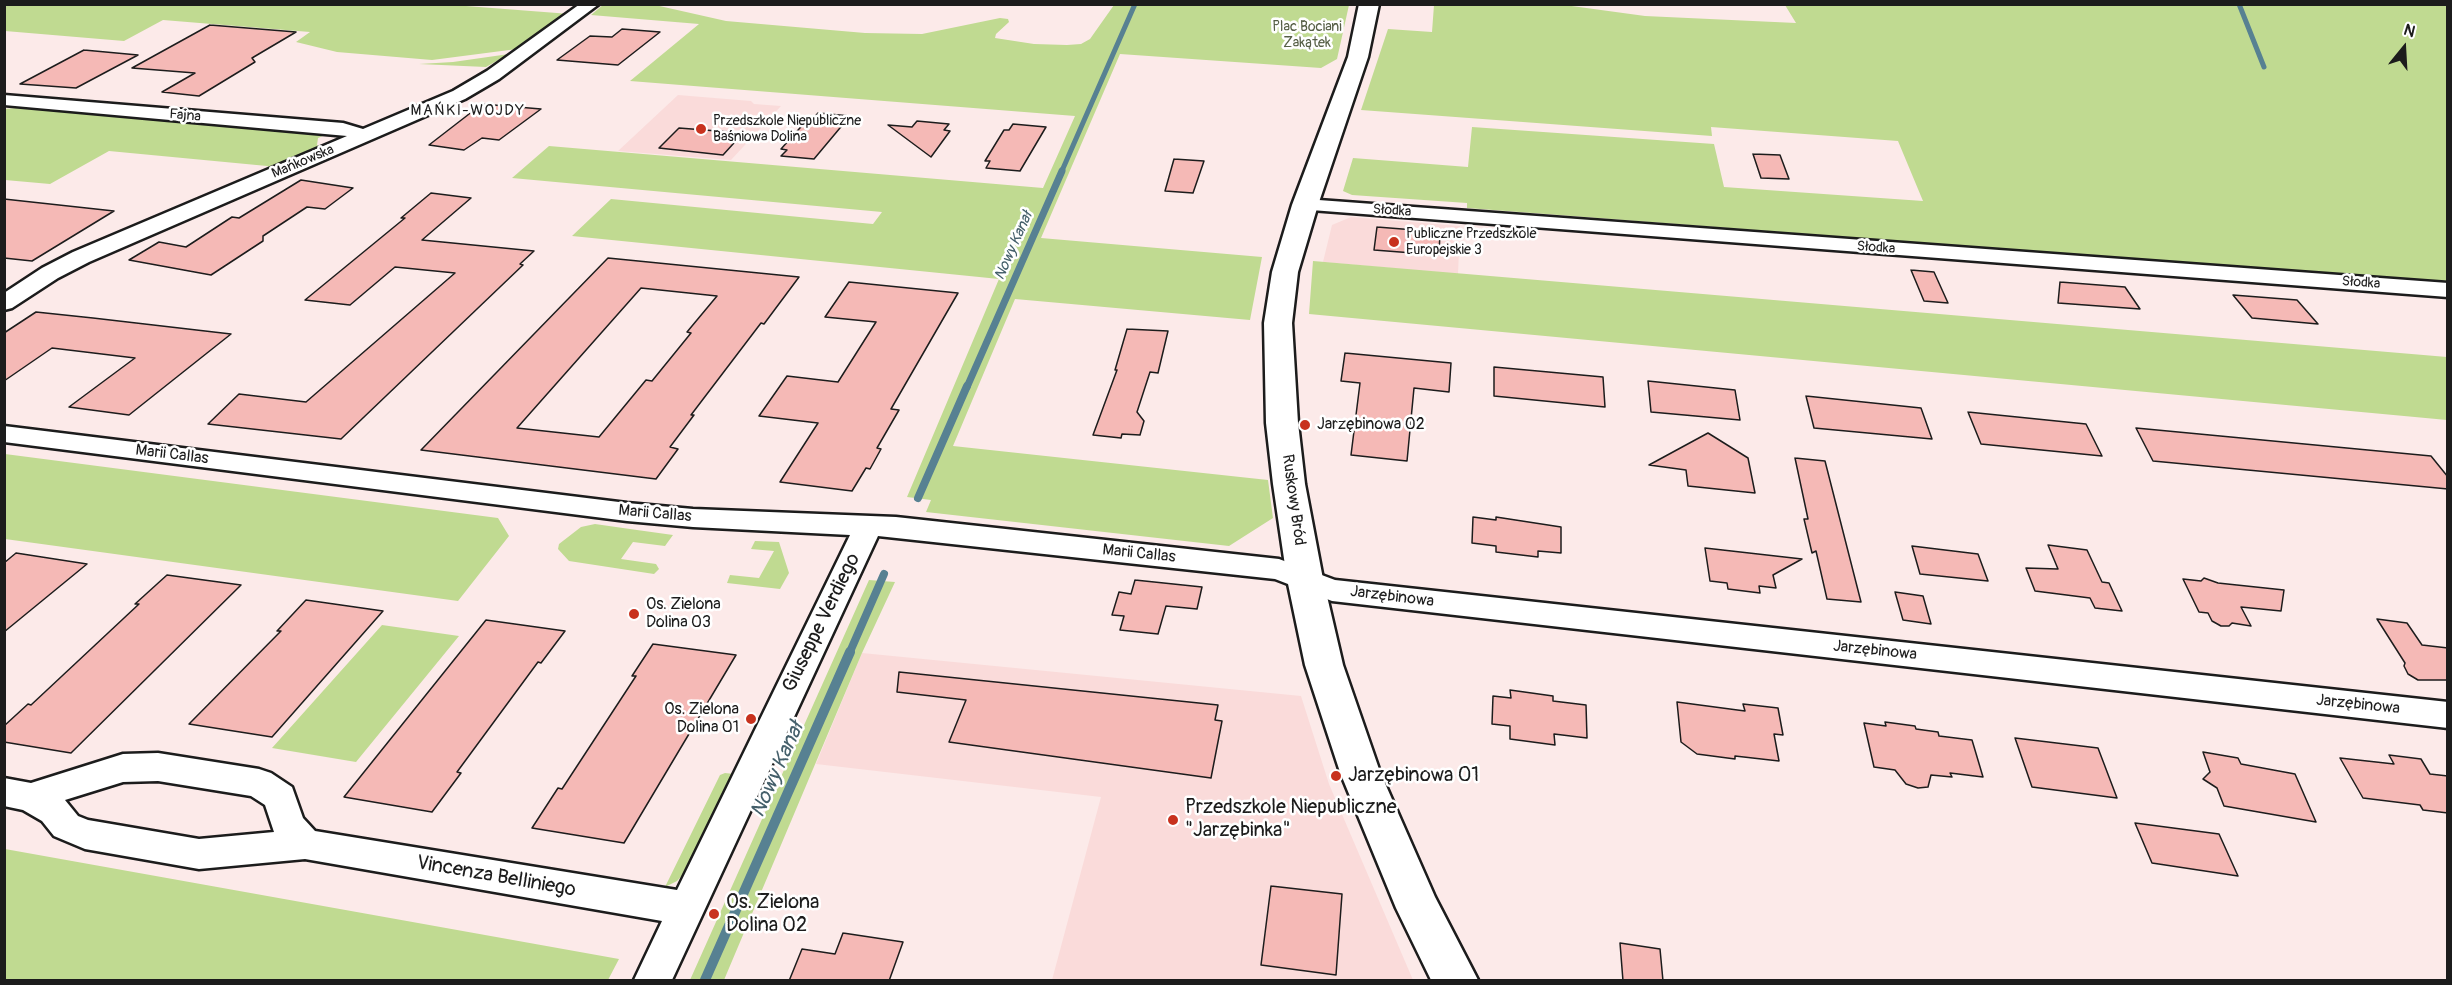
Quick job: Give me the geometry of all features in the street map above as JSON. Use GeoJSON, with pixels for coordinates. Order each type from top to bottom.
{"type":"FeatureCollection","features":[{"type":"Feature","properties":{"kind":"street","name":"Mańkowska"},"geometry":{"type":"LineString","coordinates":[[4,303],[50,273],[81,257],[432,108],[477,84],[591,4]]}},
{"type":"Feature","properties":{"kind":"street","name":"Ruskowy Bród"},"geometry":{"type":"LineString","coordinates":[[1369,4],[1358,57],[1305,205],[1285,272],[1278,323],[1278,356],[1288,473],[1305,579],[1324,665],[1360,772],[1418,908],[1455,981]]}},
{"type":"Feature","properties":{"kind":"street","name":"Fajna"},"geometry":{"type":"LineString","coordinates":[[4,100],[343,129],[365,136]]}},
{"type":"Feature","properties":{"kind":"street","name":"Słodka"},"geometry":{"type":"LineString","coordinates":[[1305,205],[2448,290]]}},
{"type":"Feature","properties":{"kind":"street","name":"Marii Callas"},"geometry":{"type":"LineString","coordinates":[[4,434],[627,512],[693,518],[869,525],[1279,569],[1305,579]]}},
{"type":"Feature","properties":{"kind":"street","name":"Giuseppe Verdiego"},"geometry":{"type":"LineString","coordinates":[[653,981],[869,525]]}},
{"type":"Feature","properties":{"kind":"street","name":"Jarzębinowa"},"geometry":{"type":"LineString","coordinates":[[1305,579],[1332,590],[2448,715]]}},
{"type":"Feature","properties":{"kind":"street","name":"Vincenza Belliniego"},"geometry":{"type":"LineString","coordinates":[[18,794],[123,768],[158,767],[259,783],[280,797],[288,825],[305,844]]}},
{"type":"Feature","properties":{"kind":"street","name":"Vincenza Belliniego"},"geometry":{"type":"LineString","coordinates":[[18,794],[54,811],[66,826],[85,834],[199,854],[305,844],[688,908]]}},
{"type":"Feature","properties":{"kind":"shaded area","name":"Przedszkole Niepubliczne Baśniowa Dolina"},"geometry":{"type":"Polygon","coordinates":[[[678,95],[781,106],[731,160],[618,151],[678,95]]]}},
{"type":"Feature","properties":{"kind":"shaded area","name":"Publiczne Przedszkole Europejskie 3"},"geometry":{"type":"Polygon","coordinates":[[[1351,217],[1460,226],[1458,274],[1323,262],[1332,225],[1351,217]]]}},
{"type":"Feature","properties":{"kind":"shaded area","name":"Przedszkole Niepubliczne \"Jarzębinka\""},"geometry":{"type":"Polygon","coordinates":[[[862,653],[1301,696],[1329,784],[1413,980],[1052,980],[1101,797],[816,764],[862,653]]]}},
{"type":"Feature","properties":{"kind":"green space"},"geometry":{"type":"Polygon","coordinates":[[[440,4],[570,14],[517,49],[432,60],[337,52],[296,42],[310,32],[163,20],[124,41],[5,31],[4,5],[440,4]]]}},
{"type":"Feature","properties":{"kind":"green space","name":"Plac Bociani Zakątek"},"geometry":{"type":"Polygon","coordinates":[[[604,4],[655,5],[726,21],[865,33],[922,34],[1000,18],[1008,19],[1009,22],[996,34],[995,38],[1034,44],[1067,45],[1081,44],[1090,39],[1114,5],[1349,5],[1337,59],[1321,68],[1120,54],[1041,238],[1262,257],[1250,320],[1015,299],[953,446],[1268,480],[1273,518],[1229,546],[926,512],[931,500],[907,497],[999,279],[572,236],[611,199],[873,224],[882,212],[512,178],[549,146],[1043,188],[1075,116],[630,81],[699,24],[591,15],[604,4]]]}},
{"type":"Feature","properties":{"kind":"green space"},"geometry":{"type":"Polygon","coordinates":[[[1557,4],[1645,16],[1796,23],[1785,5],[2447,5],[2447,283],[1467,208],[1467,203],[1352,195],[1343,191],[1353,158],[1468,167],[1472,127],[1714,144],[1724,187],[1923,201],[1898,141],[1711,127],[1712,136],[1361,110],[1388,29],[1432,32],[1434,5],[1557,4]]]}},
{"type":"Feature","properties":{"kind":"green space"},"geometry":{"type":"Polygon","coordinates":[[[509,54],[486,67],[419,64],[453,62],[509,54]]]}},
{"type":"Feature","properties":{"kind":"green space"},"geometry":{"type":"Polygon","coordinates":[[[16,108],[330,133],[318,138],[317,145],[323,148],[274,169],[267,166],[109,151],[50,184],[5,180],[4,109],[16,108]]]}},
{"type":"Feature","properties":{"kind":"green space"},"geometry":{"type":"Polygon","coordinates":[[[1313,261],[2447,357],[2447,420],[1309,314],[1313,261]]]}},
{"type":"Feature","properties":{"kind":"green space"},"geometry":{"type":"Polygon","coordinates":[[[5,454],[498,518],[509,536],[458,601],[5,539],[5,454]]]}},
{"type":"Feature","properties":{"kind":"green space"},"geometry":{"type":"Polygon","coordinates":[[[595,524],[673,535],[665,546],[633,542],[621,559],[656,564],[659,569],[654,574],[569,561],[558,549],[559,544],[581,527],[595,524]]]}},
{"type":"Feature","properties":{"kind":"green space"},"geometry":{"type":"Polygon","coordinates":[[[755,541],[779,542],[789,573],[780,589],[727,583],[730,575],[759,578],[774,551],[751,549],[755,541]]]}},
{"type":"Feature","properties":{"kind":"green space"},"geometry":{"type":"Polygon","coordinates":[[[869,580],[895,582],[862,653],[724,980],[690,980],[869,580]]]}},
{"type":"Feature","properties":{"kind":"green space"},"geometry":{"type":"Polygon","coordinates":[[[382,625],[459,636],[356,762],[272,748],[382,625]]]}},
{"type":"Feature","properties":{"kind":"green space"},"geometry":{"type":"Polygon","coordinates":[[[734,774],[687,870],[677,881],[665,887],[720,775],[734,774]]]}},
{"type":"Feature","properties":{"kind":"green space"},"geometry":{"type":"Polygon","coordinates":[[[5,849],[619,959],[608,980],[5,980],[5,849]]]}},
{"type":"Feature","properties":{"kind":"building"},"geometry":{"type":"Polygon","coordinates":[[[210,25],[296,32],[252,58],[255,62],[199,96],[162,92],[195,73],[132,68],[210,25]]]}},
{"type":"Feature","properties":{"kind":"building"},"geometry":{"type":"Polygon","coordinates":[[[622,29],[660,32],[618,65],[557,60],[590,36],[612,37],[622,29]]]}},
{"type":"Feature","properties":{"kind":"building"},"geometry":{"type":"Polygon","coordinates":[[[84,50],[138,55],[76,88],[20,84],[84,50]]]}},
{"type":"Feature","properties":{"kind":"building"},"geometry":{"type":"Polygon","coordinates":[[[482,104],[541,109],[499,140],[482,138],[464,150],[429,145],[482,104]]]}},
{"type":"Feature","properties":{"kind":"building"},"geometry":{"type":"Polygon","coordinates":[[[818,113],[850,116],[814,159],[781,156],[787,150],[781,149],[808,119],[813,119],[818,113]]]}},
{"type":"Feature","properties":{"kind":"building"},"geometry":{"type":"Polygon","coordinates":[[[917,121],[949,124],[944,130],[950,131],[931,157],[888,125],[912,127],[917,121]]]}},
{"type":"Feature","properties":{"kind":"building"},"geometry":{"type":"Polygon","coordinates":[[[1013,124],[1046,127],[1020,171],[986,168],[990,161],[985,161],[1004,130],[1009,130],[1013,124]]]}},
{"type":"Feature","properties":{"kind":"building"},"geometry":{"type":"Polygon","coordinates":[[[679,128],[743,133],[723,155],[659,148],[679,128]]]}},
{"type":"Feature","properties":{"kind":"building"},"geometry":{"type":"Polygon","coordinates":[[[1753,154],[1780,155],[1789,179],[1761,178],[1753,154]]]}},
{"type":"Feature","properties":{"kind":"building"},"geometry":{"type":"Polygon","coordinates":[[[1174,159],[1204,161],[1193,193],[1165,191],[1174,159]]]}},
{"type":"Feature","properties":{"kind":"building"},"geometry":{"type":"Polygon","coordinates":[[[301,180],[353,188],[325,209],[307,207],[263,236],[263,241],[211,275],[129,260],[159,242],[186,247],[232,217],[239,218],[301,180]]]}},
{"type":"Feature","properties":{"kind":"building"},"geometry":{"type":"Polygon","coordinates":[[[431,193],[471,198],[422,240],[534,251],[520,264],[523,265],[341,439],[208,424],[239,394],[306,402],[455,273],[395,267],[350,305],[305,300],[405,218],[401,218],[431,193]]]}},
{"type":"Feature","properties":{"kind":"building"},"geometry":{"type":"Polygon","coordinates":[[[4,199],[114,211],[32,261],[4,258],[4,199]]]}},
{"type":"Feature","properties":{"kind":"building"},"geometry":{"type":"Polygon","coordinates":[[[1377,227],[1440,232],[1439,255],[1374,250],[1377,227]]]}},
{"type":"Feature","properties":{"kind":"building"},"geometry":{"type":"Polygon","coordinates":[[[608,258],[799,277],[691,415],[694,415],[670,447],[678,449],[656,479],[421,450],[608,258]],[[641,288],[517,428],[599,437],[646,380],[652,381],[691,333],[687,332],[717,296],[641,288]]]}},
{"type":"Feature","properties":{"kind":"building"},"geometry":{"type":"Polygon","coordinates":[[[1911,270],[1934,272],[1948,303],[1924,301],[1911,270]]]}},
{"type":"Feature","properties":{"kind":"building"},"geometry":{"type":"Polygon","coordinates":[[[849,282],[958,293],[891,409],[899,410],[877,448],[881,449],[870,469],[866,468],[852,491],[780,482],[818,423],[759,416],[787,376],[838,382],[876,322],[825,317],[849,282]]]}},
{"type":"Feature","properties":{"kind":"building"},"geometry":{"type":"Polygon","coordinates":[[[2060,282],[2125,287],[2140,309],[2058,303],[2060,282]]]}},
{"type":"Feature","properties":{"kind":"building"},"geometry":{"type":"Polygon","coordinates":[[[2233,295],[2297,300],[2318,324],[2252,318],[2233,295]]]}},
{"type":"Feature","properties":{"kind":"building"},"geometry":{"type":"Polygon","coordinates":[[[36,312],[231,334],[129,415],[69,407],[135,358],[52,348],[4,381],[4,333],[36,312]]]}},
{"type":"Feature","properties":{"kind":"building"},"geometry":{"type":"Polygon","coordinates":[[[1127,329],[1168,331],[1158,373],[1150,372],[1137,412],[1144,421],[1140,435],[1122,434],[1121,438],[1093,435],[1117,370],[1115,370],[1127,329]]]}},
{"type":"Feature","properties":{"kind":"building"},"geometry":{"type":"Polygon","coordinates":[[[1345,353],[1451,363],[1449,392],[1414,388],[1407,461],[1351,455],[1360,383],[1341,381],[1345,353]]]}},
{"type":"Feature","properties":{"kind":"building"},"geometry":{"type":"Polygon","coordinates":[[[1494,367],[1603,377],[1605,407],[1494,396],[1494,367]]]}},
{"type":"Feature","properties":{"kind":"building"},"geometry":{"type":"Polygon","coordinates":[[[1648,381],[1735,390],[1740,420],[1651,412],[1648,381]]]}},
{"type":"Feature","properties":{"kind":"building"},"geometry":{"type":"Polygon","coordinates":[[[1806,396],[1921,408],[1932,439],[1814,428],[1806,396]]]}},
{"type":"Feature","properties":{"kind":"building"},"geometry":{"type":"Polygon","coordinates":[[[1968,412],[2086,424],[2102,456],[1981,444],[1968,412]]]}},
{"type":"Feature","properties":{"kind":"building"},"geometry":{"type":"Polygon","coordinates":[[[2136,428],[2431,456],[2448,477],[2448,489],[2153,461],[2136,428]]]}},
{"type":"Feature","properties":{"kind":"building"},"geometry":{"type":"Polygon","coordinates":[[[1708,433],[1748,458],[1755,493],[1688,486],[1686,470],[1649,465],[1708,433]]]}},
{"type":"Feature","properties":{"kind":"building"},"geometry":{"type":"Polygon","coordinates":[[[1795,458],[1825,461],[1861,602],[1827,599],[1816,551],[1812,553],[1804,519],[1808,519],[1795,458]]]}},
{"type":"Feature","properties":{"kind":"building"},"geometry":{"type":"Polygon","coordinates":[[[1473,517],[1496,520],[1496,517],[1561,527],[1561,553],[1538,551],[1538,557],[1496,552],[1496,546],[1472,543],[1473,517]]]}},
{"type":"Feature","properties":{"kind":"building"},"geometry":{"type":"Polygon","coordinates":[[[2048,545],[2087,550],[2102,582],[2109,583],[2122,611],[2095,608],[2090,598],[2035,591],[2026,568],[2058,569],[2048,545]]]}},
{"type":"Feature","properties":{"kind":"building"},"geometry":{"type":"Polygon","coordinates":[[[1912,546],[1978,554],[1988,581],[1920,574],[1912,546]]]}},
{"type":"Feature","properties":{"kind":"building"},"geometry":{"type":"Polygon","coordinates":[[[1705,548],[1802,559],[1773,575],[1776,588],[1759,586],[1760,593],[1728,589],[1727,583],[1710,581],[1705,548]]]}},
{"type":"Feature","properties":{"kind":"building"},"geometry":{"type":"Polygon","coordinates":[[[16,553],[87,564],[4,632],[4,563],[16,553]]]}},
{"type":"Feature","properties":{"kind":"building"},"geometry":{"type":"Polygon","coordinates":[[[167,575],[241,585],[71,753],[4,742],[4,726],[28,704],[31,705],[167,575]]]}},
{"type":"Feature","properties":{"kind":"building"},"geometry":{"type":"Polygon","coordinates":[[[2204,578],[2218,583],[2284,590],[2281,611],[2241,607],[2251,626],[2232,623],[2229,626],[2221,626],[2212,621],[2208,613],[2199,612],[2183,579],[2201,581],[2204,578]]]}},
{"type":"Feature","properties":{"kind":"building"},"geometry":{"type":"Polygon","coordinates":[[[1135,580],[1202,587],[1197,609],[1166,606],[1158,634],[1120,630],[1124,616],[1112,615],[1119,592],[1131,594],[1135,580]]]}},
{"type":"Feature","properties":{"kind":"building"},"geometry":{"type":"Polygon","coordinates":[[[1895,592],[1923,596],[1931,624],[1903,620],[1895,592]]]}},
{"type":"Feature","properties":{"kind":"building"},"geometry":{"type":"Polygon","coordinates":[[[306,600],[383,611],[272,737],[189,724],[281,631],[277,631],[306,600]]]}},
{"type":"Feature","properties":{"kind":"building"},"geometry":{"type":"Polygon","coordinates":[[[2377,619],[2407,623],[2422,645],[2448,648],[2448,680],[2418,680],[2408,674],[2405,663],[2377,619]]]}},
{"type":"Feature","properties":{"kind":"building"},"geometry":{"type":"Polygon","coordinates":[[[486,620],[565,631],[541,663],[538,662],[457,772],[461,773],[432,812],[344,797],[486,620]]]}},
{"type":"Feature","properties":{"kind":"building"},"geometry":{"type":"Polygon","coordinates":[[[653,644],[736,655],[624,843],[532,828],[558,788],[562,789],[636,676],[632,676],[653,644]]]}},
{"type":"Feature","properties":{"kind":"building"},"geometry":{"type":"Polygon","coordinates":[[[899,672],[1218,705],[1215,720],[1222,721],[1211,778],[949,742],[966,700],[897,692],[899,672]]]}},
{"type":"Feature","properties":{"kind":"building"},"geometry":{"type":"Polygon","coordinates":[[[1510,690],[1553,696],[1553,701],[1586,705],[1587,738],[1554,734],[1555,745],[1510,739],[1510,726],[1492,724],[1493,696],[1511,698],[1510,690]]]}},
{"type":"Feature","properties":{"kind":"building"},"geometry":{"type":"Polygon","coordinates":[[[1677,702],[1745,711],[1743,704],[1778,708],[1783,735],[1774,734],[1779,761],[1697,754],[1681,742],[1677,702]]]}},
{"type":"Feature","properties":{"kind":"building"},"geometry":{"type":"Polygon","coordinates":[[[1885,722],[1915,726],[1916,729],[1938,732],[1939,736],[1972,740],[1983,777],[1950,773],[1952,777],[1931,775],[1928,787],[1918,788],[1906,784],[1895,770],[1874,767],[1864,723],[1886,726],[1885,722]]]}},
{"type":"Feature","properties":{"kind":"building"},"geometry":{"type":"Polygon","coordinates":[[[2015,738],[2098,748],[2117,798],[2032,787],[2015,738]]]}},
{"type":"Feature","properties":{"kind":"building"},"geometry":{"type":"Polygon","coordinates":[[[2203,752],[2238,758],[2241,764],[2295,774],[2316,822],[2224,806],[2217,788],[2203,779],[2210,772],[2203,752]]]}},
{"type":"Feature","properties":{"kind":"building"},"geometry":{"type":"Polygon","coordinates":[[[2389,755],[2421,759],[2430,774],[2448,776],[2448,813],[2423,810],[2420,805],[2363,798],[2340,758],[2394,764],[2389,755]]]}},
{"type":"Feature","properties":{"kind":"building"},"geometry":{"type":"Polygon","coordinates":[[[2135,823],[2219,834],[2238,876],[2152,863],[2135,823]]]}},
{"type":"Feature","properties":{"kind":"building"},"geometry":{"type":"Polygon","coordinates":[[[1271,886],[1342,894],[1336,975],[1261,965],[1271,886]]]}},
{"type":"Feature","properties":{"kind":"building"},"geometry":{"type":"Polygon","coordinates":[[[843,933],[903,942],[889,981],[789,981],[802,949],[835,954],[843,933]]]}},
{"type":"Feature","properties":{"kind":"building"},"geometry":{"type":"Polygon","coordinates":[[[1620,943],[1660,949],[1663,981],[1623,981],[1620,943]]]}},
{"type":"Feature","properties":{"kind":"waterway","name":"Nowy Kanał"},"geometry":{"type":"LineString","coordinates":[[1061,173],[1135,4]]}},
{"type":"Feature","properties":{"kind":"waterway"},"geometry":{"type":"LineString","coordinates":[[2239,4],[2264,67]]}},
{"type":"Feature","properties":{"kind":"waterway","name":"Nowy Kanał"},"geometry":{"type":"LineString","coordinates":[[967,387],[1062,171]]}},
{"type":"Feature","properties":{"kind":"waterway","name":"Nowy Kanał"},"geometry":{"type":"LineString","coordinates":[[918,498],[967,386]]}},
{"type":"Feature","properties":{"kind":"waterway","name":"Nowy Kanał"},"geometry":{"type":"LineString","coordinates":[[849,654],[884,574]]}},
{"type":"Feature","properties":{"kind":"waterway","name":"Nowy Kanał"},"geometry":{"type":"LineString","coordinates":[[705,980],[850,652]]}},
{"type":"Feature","properties":{"kind":"place","name":"Przedszkole Niepubliczne Baśniowa Dolina"},"geometry":{"type":"Point","coordinates":[701,129]}},
{"type":"Feature","properties":{"kind":"place","name":"Publiczne Przedszkole Europejskie 3"},"geometry":{"type":"Point","coordinates":[1394,242]}},
{"type":"Feature","properties":{"kind":"place","name":"Jarzębinowa 02"},"geometry":{"type":"Point","coordinates":[1305,425]}},
{"type":"Feature","properties":{"kind":"place","name":"Os. Zielona Dolina 03"},"geometry":{"type":"Point","coordinates":[634,614]}},
{"type":"Feature","properties":{"kind":"place","name":"Os. Zielona Dolina 01"},"geometry":{"type":"Point","coordinates":[751,719]}},
{"type":"Feature","properties":{"kind":"place","name":"Jarzębinowa 01"},"geometry":{"type":"Point","coordinates":[1336,776]}},
{"type":"Feature","properties":{"kind":"place","name":"Przedszkole Niepubliczne \"Jarzębinka\""},"geometry":{"type":"Point","coordinates":[1173,820]}},
{"type":"Feature","properties":{"kind":"place","name":"Os. Zielona Dolina 02"},"geometry":{"type":"Point","coordinates":[714,914]}},
{"type":"Feature","properties":{"kind":"district","name":"MAŃKI-WOJDY"},"geometry":{"type":"Point","coordinates":[468,111]}}]}
